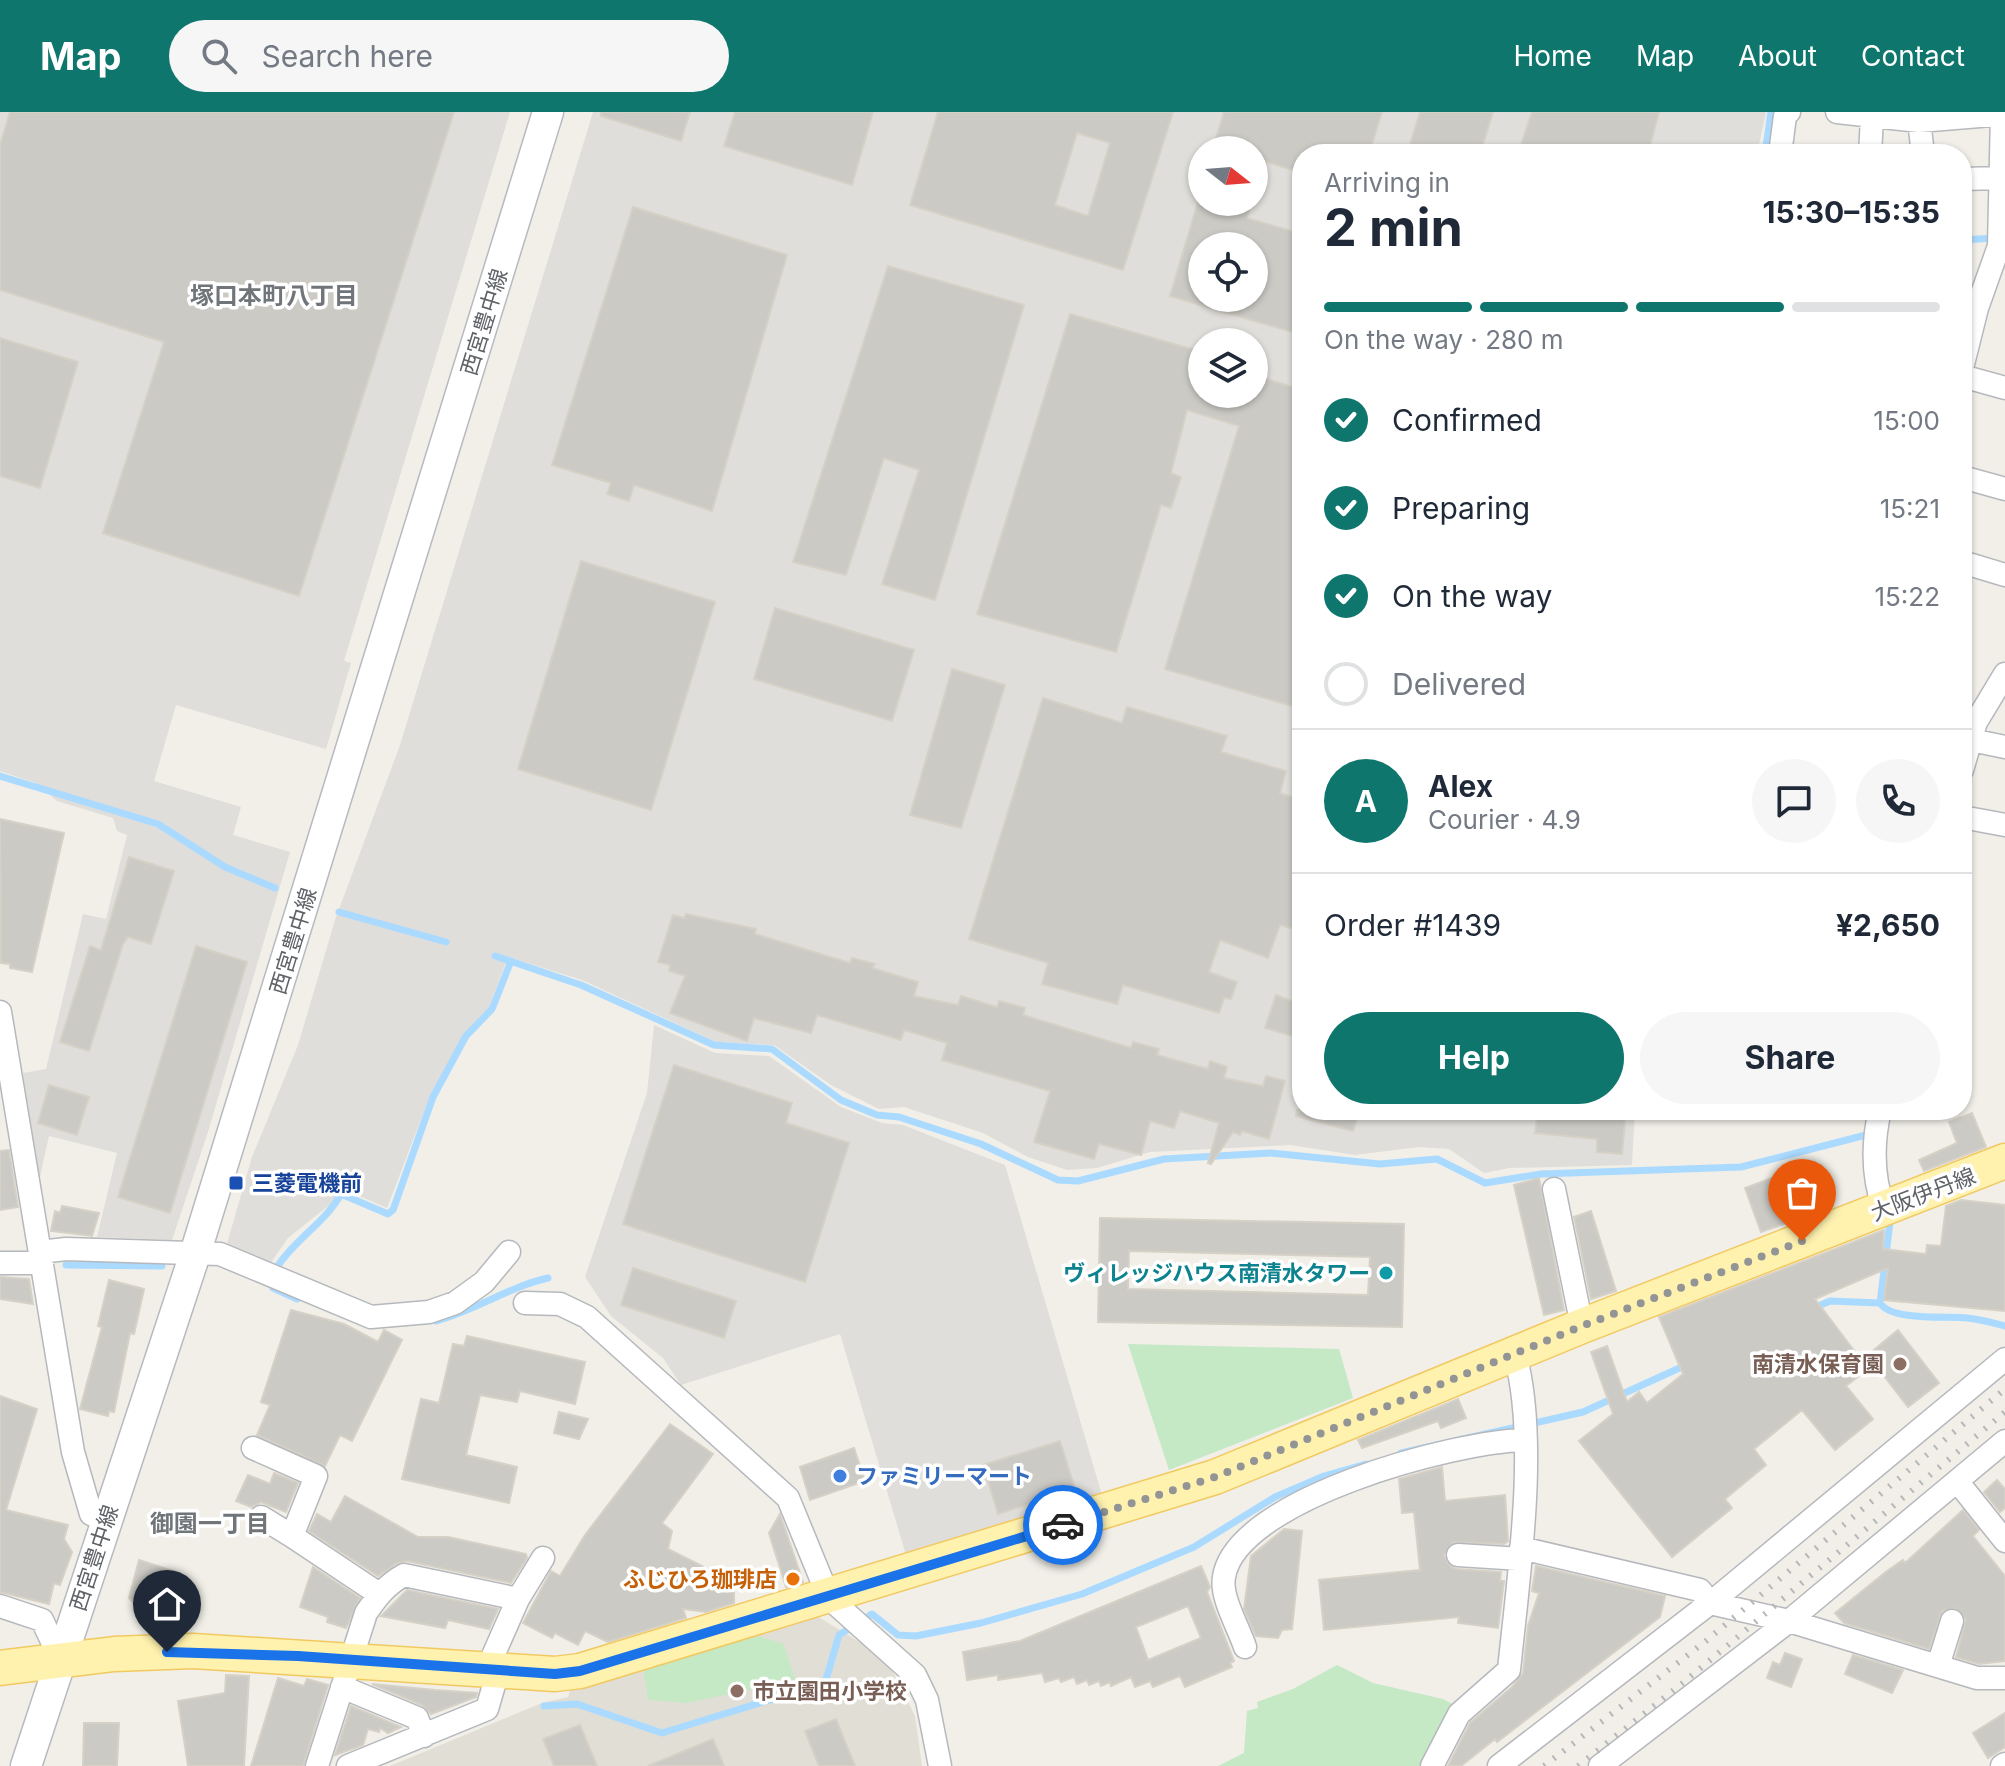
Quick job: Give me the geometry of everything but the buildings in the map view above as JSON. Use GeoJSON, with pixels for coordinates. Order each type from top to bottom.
{"type":"FeatureCollection","features":[{"type":"Feature","properties":{"kind":"main road","name":"西宮豊中線"},"geometry":{"type":"LineString","coordinates":[[26,1766],[195,1254],[548,112]]}},
{"type":"Feature","properties":{"kind":"main road","name":"大阪伊丹線"},"geometry":{"type":"LineString","coordinates":[[0,1668],[61,1660],[193,1651],[346,1673],[494,1668],[555,1674],[580,1671],[829,1598],[1215,1477],[1582,1326],[2005,1161]]}},
{"type":"Feature","properties":{"kind":"street"},"geometry":{"type":"LineString","coordinates":[[1781,144],[1785,116],[1789,112]]}},
{"type":"Feature","properties":{"kind":"street"},"geometry":{"type":"LineString","coordinates":[[1837,112],[1919,121],[2003,114],[2000,178],[2002,248],[1972,302]]}},
{"type":"Feature","properties":{"kind":"street"},"geometry":{"type":"LineString","coordinates":[[1871,144],[1872,118]]}},
{"type":"Feature","properties":{"kind":"street"},"geometry":{"type":"LineString","coordinates":[[1919,121],[1922,144]]}},
{"type":"Feature","properties":{"kind":"street"},"geometry":{"type":"LineString","coordinates":[[1972,179],[2000,178]]}},
{"type":"Feature","properties":{"kind":"street"},"geometry":{"type":"LineString","coordinates":[[1972,379],[2005,388]]}},
{"type":"Feature","properties":{"kind":"street"},"geometry":{"type":"LineString","coordinates":[[1972,480],[2005,489]]}},
{"type":"Feature","properties":{"kind":"street"},"geometry":{"type":"LineString","coordinates":[[1972,565],[2005,575]]}},
{"type":"Feature","properties":{"kind":"street"},"geometry":{"type":"LineString","coordinates":[[1972,728],[2005,674]]}},
{"type":"Feature","properties":{"kind":"street"},"geometry":{"type":"LineString","coordinates":[[1972,732],[2005,747]]}},
{"type":"Feature","properties":{"kind":"street"},"geometry":{"type":"LineString","coordinates":[[1972,819],[2005,825]]}},
{"type":"Feature","properties":{"kind":"street"},"geometry":{"type":"LineString","coordinates":[[0,1012],[76,1465],[91,1514],[106,1521]]}},
{"type":"Feature","properties":{"kind":"street"},"geometry":{"type":"LineString","coordinates":[[1878,1120],[1873,1139],[1877,1190],[1884,1209]]}},
{"type":"Feature","properties":{"kind":"street"},"geometry":{"type":"LineString","coordinates":[[1554,1189],[1582,1326]]}},
{"type":"Feature","properties":{"kind":"street"},"geometry":{"type":"LineString","coordinates":[[0,1263],[40,1258],[66,1249],[220,1254],[371,1317],[429,1312],[455,1303],[484,1282],[509,1252]]}},
{"type":"Feature","properties":{"kind":"street"},"geometry":{"type":"LineString","coordinates":[[525,1303],[560,1304],[587,1317],[768,1479],[792,1506],[829,1598],[915,1675],[927,1700],[940,1766]]}},
{"type":"Feature","properties":{"kind":"street"},"geometry":{"type":"LineString","coordinates":[[1432,1766],[1459,1714],[1509,1670],[1521,1553],[1525,1440],[1523,1382],[1515,1355]]}},
{"type":"Feature","properties":{"kind":"street"},"geometry":{"type":"LineString","coordinates":[[1499,1766],[1710,1603],[2005,1359]]}},
{"type":"Feature","properties":{"kind":"street"},"geometry":{"type":"LineString","coordinates":[[1245,1647],[1223,1581],[1227,1565],[1246,1535],[1296,1502],[1405,1463],[1459,1450],[1525,1440]]}},
{"type":"Feature","properties":{"kind":"street"},"geometry":{"type":"LineString","coordinates":[[1600,1766],[1789,1621],[2005,1441]]}},
{"type":"Feature","properties":{"kind":"street"},"geometry":{"type":"LineString","coordinates":[[253,1448],[316,1476],[292,1536]]}},
{"type":"Feature","properties":{"kind":"street"},"geometry":{"type":"LineString","coordinates":[[1957,1481],[2005,1541]]}},
{"type":"Feature","properties":{"kind":"street"},"geometry":{"type":"LineString","coordinates":[[261,1517],[379,1594]]}},
{"type":"Feature","properties":{"kind":"street"},"geometry":{"type":"LineString","coordinates":[[1458,1555],[1521,1553],[1700,1590],[1710,1603],[1789,1621],[1977,1678],[2005,1678]]}},
{"type":"Feature","properties":{"kind":"street"},"geometry":{"type":"LineString","coordinates":[[348,1766],[487,1709],[494,1668],[518,1599],[543,1558]]}},
{"type":"Feature","properties":{"kind":"street"},"geometry":{"type":"LineString","coordinates":[[317,1766],[366,1613],[379,1594],[404,1575],[518,1599]]}},
{"type":"Feature","properties":{"kind":"street"},"geometry":{"type":"LineString","coordinates":[[0,1606],[42,1620],[61,1660]]}},
{"type":"Feature","properties":{"kind":"street"},"geometry":{"type":"LineString","coordinates":[[1938,1666],[1952,1621]]}},
{"type":"Feature","properties":{"kind":"street"},"geometry":{"type":"LineString","coordinates":[[346,1673],[417,1718],[424,1736]]}},
{"type":"Feature","properties":{"kind":"shaded area"},"geometry":{"type":"Polygon","coordinates":[[[0,112],[510,112],[344,661],[351,663],[326,749],[176,705],[154,781],[241,807],[233,835],[290,852],[208,1132],[172,1240],[97,1237],[117,1153],[49,1136],[39,1181],[23,1073],[46,1069],[83,914],[106,919],[127,835],[117,831],[113,818],[57,801],[36,783],[0,771],[0,112]]]}},
{"type":"Feature","properties":{"kind":"shaded area"},"geometry":{"type":"Polygon","coordinates":[[[593,112],[1766,112],[1759,144],[1292,144],[1292,1120],[1634,1120],[1632,1165],[1509,1168],[1484,1173],[1449,1149],[1419,1147],[1355,1155],[1290,1145],[1150,1152],[1097,1168],[1067,1170],[1028,1157],[983,1133],[904,1107],[879,1109],[831,1085],[774,1045],[716,1042],[582,980],[508,957],[489,1007],[465,1033],[430,1096],[387,1208],[341,1188],[333,1202],[288,1238],[270,1264],[226,1247],[252,1157],[298,1045],[335,920],[400,745],[593,112]]]}},
{"type":"Feature","properties":{"kind":"shaded area"},"geometry":{"type":"Polygon","coordinates":[[[654,1025],[715,1053],[769,1056],[841,1107],[882,1123],[903,1125],[1005,1165],[1102,1495],[906,1555],[840,1334],[681,1385],[663,1358],[611,1316],[585,1277],[647,1093],[654,1025]]]}},
{"type":"Feature","properties":{"kind":"shaded area","name":"市立園田小学校"},"geometry":{"type":"Polygon","coordinates":[[[812,1613],[871,1649],[893,1672],[915,1716],[922,1766],[390,1766],[542,1703],[568,1697],[572,1685],[812,1613]]]}},
{"type":"Feature","properties":{"kind":"green space"},"geometry":{"type":"Polygon","coordinates":[[[1128,1344],[1339,1349],[1353,1398],[1169,1470],[1128,1344]]]}},
{"type":"Feature","properties":{"kind":"green space"},"geometry":{"type":"Polygon","coordinates":[[[750,1634],[784,1644],[795,1680],[687,1703],[648,1700],[643,1668],[750,1634]]]}},
{"type":"Feature","properties":{"kind":"green space"},"geometry":{"type":"Polygon","coordinates":[[[1337,1665],[1373,1683],[1443,1699],[1458,1707],[1427,1766],[1218,1766],[1244,1753],[1247,1711],[1258,1708],[1257,1702],[1293,1689],[1337,1665]]]}},
{"type":"Feature","properties":{"kind":"waterway"},"geometry":{"type":"LineString","coordinates":[[1766,144],[1771,112]]}},
{"type":"Feature","properties":{"kind":"waterway"},"geometry":{"type":"LineString","coordinates":[[1972,239],[1995,238]]}},
{"type":"Feature","properties":{"kind":"waterway"},"geometry":{"type":"LineString","coordinates":[[0,776],[158,824],[225,867],[275,888]]}},
{"type":"Feature","properties":{"kind":"waterway"},"geometry":{"type":"LineString","coordinates":[[339,912],[446,942]]}},
{"type":"Feature","properties":{"kind":"waterway"},"geometry":{"type":"LineString","coordinates":[[495,956],[581,985],[714,1045],[772,1049],[841,1100],[877,1115],[899,1117],[981,1144],[1058,1180],[1078,1181],[1164,1159],[1271,1153],[1380,1164],[1437,1159],[1485,1183],[1541,1174],[1741,1167],[1866,1135]]}},
{"type":"Feature","properties":{"kind":"waterway"},"geometry":{"type":"LineString","coordinates":[[277,1267],[327,1214],[341,1194],[388,1214],[393,1210],[433,1097],[466,1036],[492,1009],[511,961]]}},
{"type":"Feature","properties":{"kind":"waterway"},"geometry":{"type":"LineString","coordinates":[[1880,1303],[1890,1222]]}},
{"type":"Feature","properties":{"kind":"waterway"},"geometry":{"type":"LineString","coordinates":[[66,1265],[162,1266]]}},
{"type":"Feature","properties":{"kind":"waterway"},"geometry":{"type":"LineString","coordinates":[[436,1321],[548,1278]]}},
{"type":"Feature","properties":{"kind":"waterway"},"geometry":{"type":"LineString","coordinates":[[273,1288],[297,1299]]}},
{"type":"Feature","properties":{"kind":"waterway"},"geometry":{"type":"LineString","coordinates":[[1814,1308],[1830,1301],[1880,1303],[1895,1313],[1972,1319],[2005,1326]]}},
{"type":"Feature","properties":{"kind":"waterway"},"geometry":{"type":"LineString","coordinates":[[1401,1453],[1583,1412],[1686,1365]]}},
{"type":"Feature","properties":{"kind":"waterway"},"geometry":{"type":"LineString","coordinates":[[544,1706],[577,1704],[662,1733],[825,1683],[839,1635],[872,1614],[898,1635],[916,1636],[981,1623],[1082,1594],[1194,1547],[1275,1497],[1324,1476],[1366,1464]]}},
{"type":"Feature","properties":{"kind":"railway"},"geometry":{"type":"LineString","coordinates":[[1544,1766],[1706,1641],[2005,1389]]}},
{"type":"Feature","properties":{"kind":"railway"},"geometry":{"type":"LineString","coordinates":[[1578,1766],[1684,1682],[2005,1412]]}},
{"type":"Feature","properties":{"kind":"way so far"},"geometry":{"type":"LineString","coordinates":[[1063,1525],[1215,1477],[1582,1326],[1802,1241]]}},
{"type":"Feature","properties":{"kind":"place","name":"三菱電機前"},"geometry":{"type":"Point","coordinates":[236,1183]}},
{"type":"Feature","properties":{"kind":"place","name":"ヴィレッジハウス南清水タワー"},"geometry":{"type":"Point","coordinates":[1386,1273]}},
{"type":"Feature","properties":{"kind":"place","name":"南清水保育園"},"geometry":{"type":"Point","coordinates":[1900,1364]}},
{"type":"Feature","properties":{"kind":"place","name":"ファミリーマート"},"geometry":{"type":"Point","coordinates":[840,1476]}},
{"type":"Feature","properties":{"kind":"place","name":"ふじひろ珈琲店"},"geometry":{"type":"Point","coordinates":[793,1579]}},
{"type":"Feature","properties":{"kind":"place","name":"市立園田小学校"},"geometry":{"type":"Point","coordinates":[737,1691]}},
{"type":"Feature","properties":{"kind":"district","name":"塚口本町八丁目"},"geometry":{"type":"Point","coordinates":[274,295]}},
{"type":"Feature","properties":{"kind":"district","name":"御園一丁目"},"geometry":{"type":"Point","coordinates":[210,1523]}},
{"type":"Feature","properties":{"kind":"route"},"geometry":{"type":"LineString","coordinates":[[167,1652],[298,1656],[555,1674],[580,1671],[1063,1525]]}}]}
